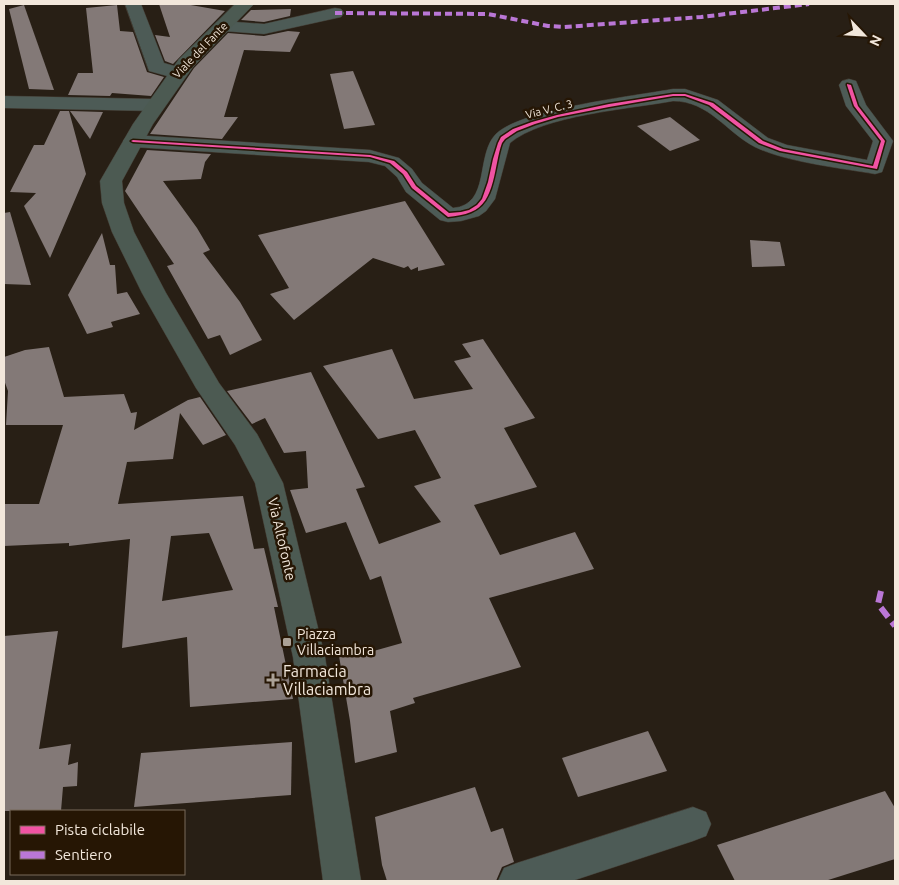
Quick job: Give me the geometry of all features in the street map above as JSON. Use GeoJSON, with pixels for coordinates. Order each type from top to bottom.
{"type":"FeatureCollection","features":[{"type":"Feature","properties":{"kind":"main road","name":"Viale del Fante"},"geometry":{"type":"LineString","coordinates":[[138,132],[178,72],[245,4]]}},
{"type":"Feature","properties":{"kind":"main road","name":"Via Altofonte"},"geometry":{"type":"LineString","coordinates":[[138,132],[111,181],[113,203],[123,232],[154,293],[209,388],[247,441],[269,483],[309,657],[342,881]]}},
{"type":"Feature","properties":{"kind":"street"},"geometry":{"type":"LineString","coordinates":[[133,4],[156,67],[178,72]]}},
{"type":"Feature","properties":{"kind":"street"},"geometry":{"type":"LineString","coordinates":[[223,26],[264,29],[335,14]]}},
{"type":"Feature","properties":{"kind":"street","name":"Via V. C. 3"},"geometry":{"type":"LineString","coordinates":[[138,132],[370,156],[392,162],[405,173],[414,187],[448,216],[462,215],[477,210],[485,200],[498,148],[503,138],[513,131],[543,119],[673,95],[685,95],[711,104],[761,142],[782,150],[875,168],[883,142],[856,106],[849,85]]}},
{"type":"Feature","properties":{"kind":"street"},"geometry":{"type":"LineString","coordinates":[[4,102],[155,105]]}},
{"type":"Feature","properties":{"kind":"street"},"geometry":{"type":"LineString","coordinates":[[517,881],[693,824]]}},
{"type":"Feature","properties":{"kind":"building"},"geometry":{"type":"Polygon","coordinates":[[[159,4],[185,4],[225,11],[173,64],[165,61],[155,35],[170,37],[159,4]]]}},
{"type":"Feature","properties":{"kind":"building"},"geometry":{"type":"Polygon","coordinates":[[[24,5],[54,90],[29,89],[9,9],[24,5]]]}},
{"type":"Feature","properties":{"kind":"building"},"geometry":{"type":"Polygon","coordinates":[[[117,5],[120,31],[133,32],[147,72],[164,77],[151,96],[112,93],[110,96],[68,95],[78,73],[93,73],[86,8],[117,5]]]}},
{"type":"Feature","properties":{"kind":"building"},"geometry":{"type":"Polygon","coordinates":[[[291,9],[290,16],[264,22],[241,20],[251,10],[291,9]]]}},
{"type":"Feature","properties":{"kind":"building"},"geometry":{"type":"Polygon","coordinates":[[[288,31],[300,32],[290,52],[244,50],[224,117],[238,117],[222,139],[150,134],[194,68],[228,33],[264,36],[288,31]]]}},
{"type":"Feature","properties":{"kind":"building"},"geometry":{"type":"Polygon","coordinates":[[[353,71],[375,125],[344,129],[330,74],[353,71]]]}},
{"type":"Feature","properties":{"kind":"building"},"geometry":{"type":"Polygon","coordinates":[[[60,111],[69,111],[86,174],[50,258],[24,206],[36,193],[10,192],[34,145],[44,145],[60,111]]]}},
{"type":"Feature","properties":{"kind":"building"},"geometry":{"type":"Polygon","coordinates":[[[70,111],[103,112],[90,139],[70,111]]]}},
{"type":"Feature","properties":{"kind":"building"},"geometry":{"type":"Polygon","coordinates":[[[670,117],[700,140],[670,151],[637,126],[670,117]]]}},
{"type":"Feature","properties":{"kind":"building"},"geometry":{"type":"Polygon","coordinates":[[[147,150],[211,154],[205,162],[201,179],[163,181],[197,228],[210,250],[203,253],[240,302],[262,340],[230,355],[220,335],[208,339],[167,266],[174,264],[125,191],[147,150]]]}},
{"type":"Feature","properties":{"kind":"building"},"geometry":{"type":"Polygon","coordinates":[[[405,201],[445,265],[418,271],[418,267],[411,270],[408,266],[404,268],[373,258],[294,320],[270,294],[289,288],[258,235],[405,201]]]}},
{"type":"Feature","properties":{"kind":"building"},"geometry":{"type":"Polygon","coordinates":[[[10,212],[31,285],[4,284],[4,213],[10,212]]]}},
{"type":"Feature","properties":{"kind":"building"},"geometry":{"type":"Polygon","coordinates":[[[102,233],[110,265],[115,265],[117,294],[127,292],[140,314],[111,322],[113,327],[87,334],[68,295],[102,233]]]}},
{"type":"Feature","properties":{"kind":"building"},"geometry":{"type":"Polygon","coordinates":[[[750,240],[780,242],[785,266],[752,267],[750,240]]]}},
{"type":"Feature","properties":{"kind":"building"},"geometry":{"type":"Polygon","coordinates":[[[483,339],[535,418],[504,428],[537,487],[474,505],[500,555],[575,532],[594,569],[489,598],[521,667],[413,698],[415,703],[390,711],[397,752],[355,763],[339,656],[370,652],[402,643],[381,576],[370,580],[346,522],[306,533],[290,490],[308,488],[306,451],[284,453],[265,418],[252,424],[227,391],[311,372],[365,487],[356,489],[379,544],[441,522],[414,486],[441,478],[415,430],[378,439],[323,366],[392,349],[414,399],[473,389],[454,361],[471,357],[462,344],[483,339]]]}},
{"type":"Feature","properties":{"kind":"building"},"geometry":{"type":"Polygon","coordinates":[[[49,347],[64,397],[124,394],[131,413],[137,412],[134,430],[188,400],[200,397],[226,435],[203,445],[180,413],[173,459],[127,462],[118,504],[243,496],[254,549],[264,548],[278,607],[274,607],[293,699],[190,707],[187,637],[122,648],[130,539],[69,546],[69,543],[4,546],[4,504],[39,504],[63,425],[6,425],[8,391],[4,380],[4,357],[25,350],[49,347]],[[209,533],[171,536],[162,601],[233,590],[209,533]]]}},
{"type":"Feature","properties":{"kind":"building"},"geometry":{"type":"Polygon","coordinates":[[[58,631],[39,749],[71,744],[68,765],[78,762],[77,786],[63,787],[61,810],[4,811],[4,636],[58,631]]]}},
{"type":"Feature","properties":{"kind":"building"},"geometry":{"type":"Polygon","coordinates":[[[648,731],[667,771],[578,797],[562,758],[648,731]]]}},
{"type":"Feature","properties":{"kind":"building"},"geometry":{"type":"Polygon","coordinates":[[[292,742],[291,795],[134,807],[141,753],[292,742]]]}},
{"type":"Feature","properties":{"kind":"building"},"geometry":{"type":"Polygon","coordinates":[[[475,787],[491,832],[503,828],[514,862],[502,867],[496,881],[387,881],[382,865],[375,817],[475,787]]]}},
{"type":"Feature","properties":{"kind":"building"},"geometry":{"type":"Polygon","coordinates":[[[885,791],[895,808],[895,859],[825,881],[735,881],[717,845],[885,791]]]}},
{"type":"Feature","properties":{"kind":"marked path"},"geometry":{"type":"LineString","coordinates":[[335,13],[488,14],[548,26],[564,27],[701,17],[809,4]]}},
{"type":"Feature","properties":{"kind":"marked path"},"geometry":{"type":"LineString","coordinates":[[881,591],[878,604],[895,626]]}},
{"type":"Feature","properties":{"kind":"cycle path"},"geometry":{"type":"LineString","coordinates":[[133,141],[370,156],[392,162],[405,173],[414,187],[448,215],[461,214],[479,206],[484,199],[488,191],[500,143],[503,138],[515,130],[557,116],[583,110],[673,95],[685,95],[711,104],[761,142],[782,150],[875,168],[883,141],[856,106],[849,85]]}},
{"type":"Feature","properties":{"kind":"place","name":"Piazza Villaciambra"},"geometry":{"type":"Point","coordinates":[287,642]}},
{"type":"Feature","properties":{"kind":"place","name":"Farmacia Villaciambra"},"geometry":{"type":"Point","coordinates":[273,680]}}]}
